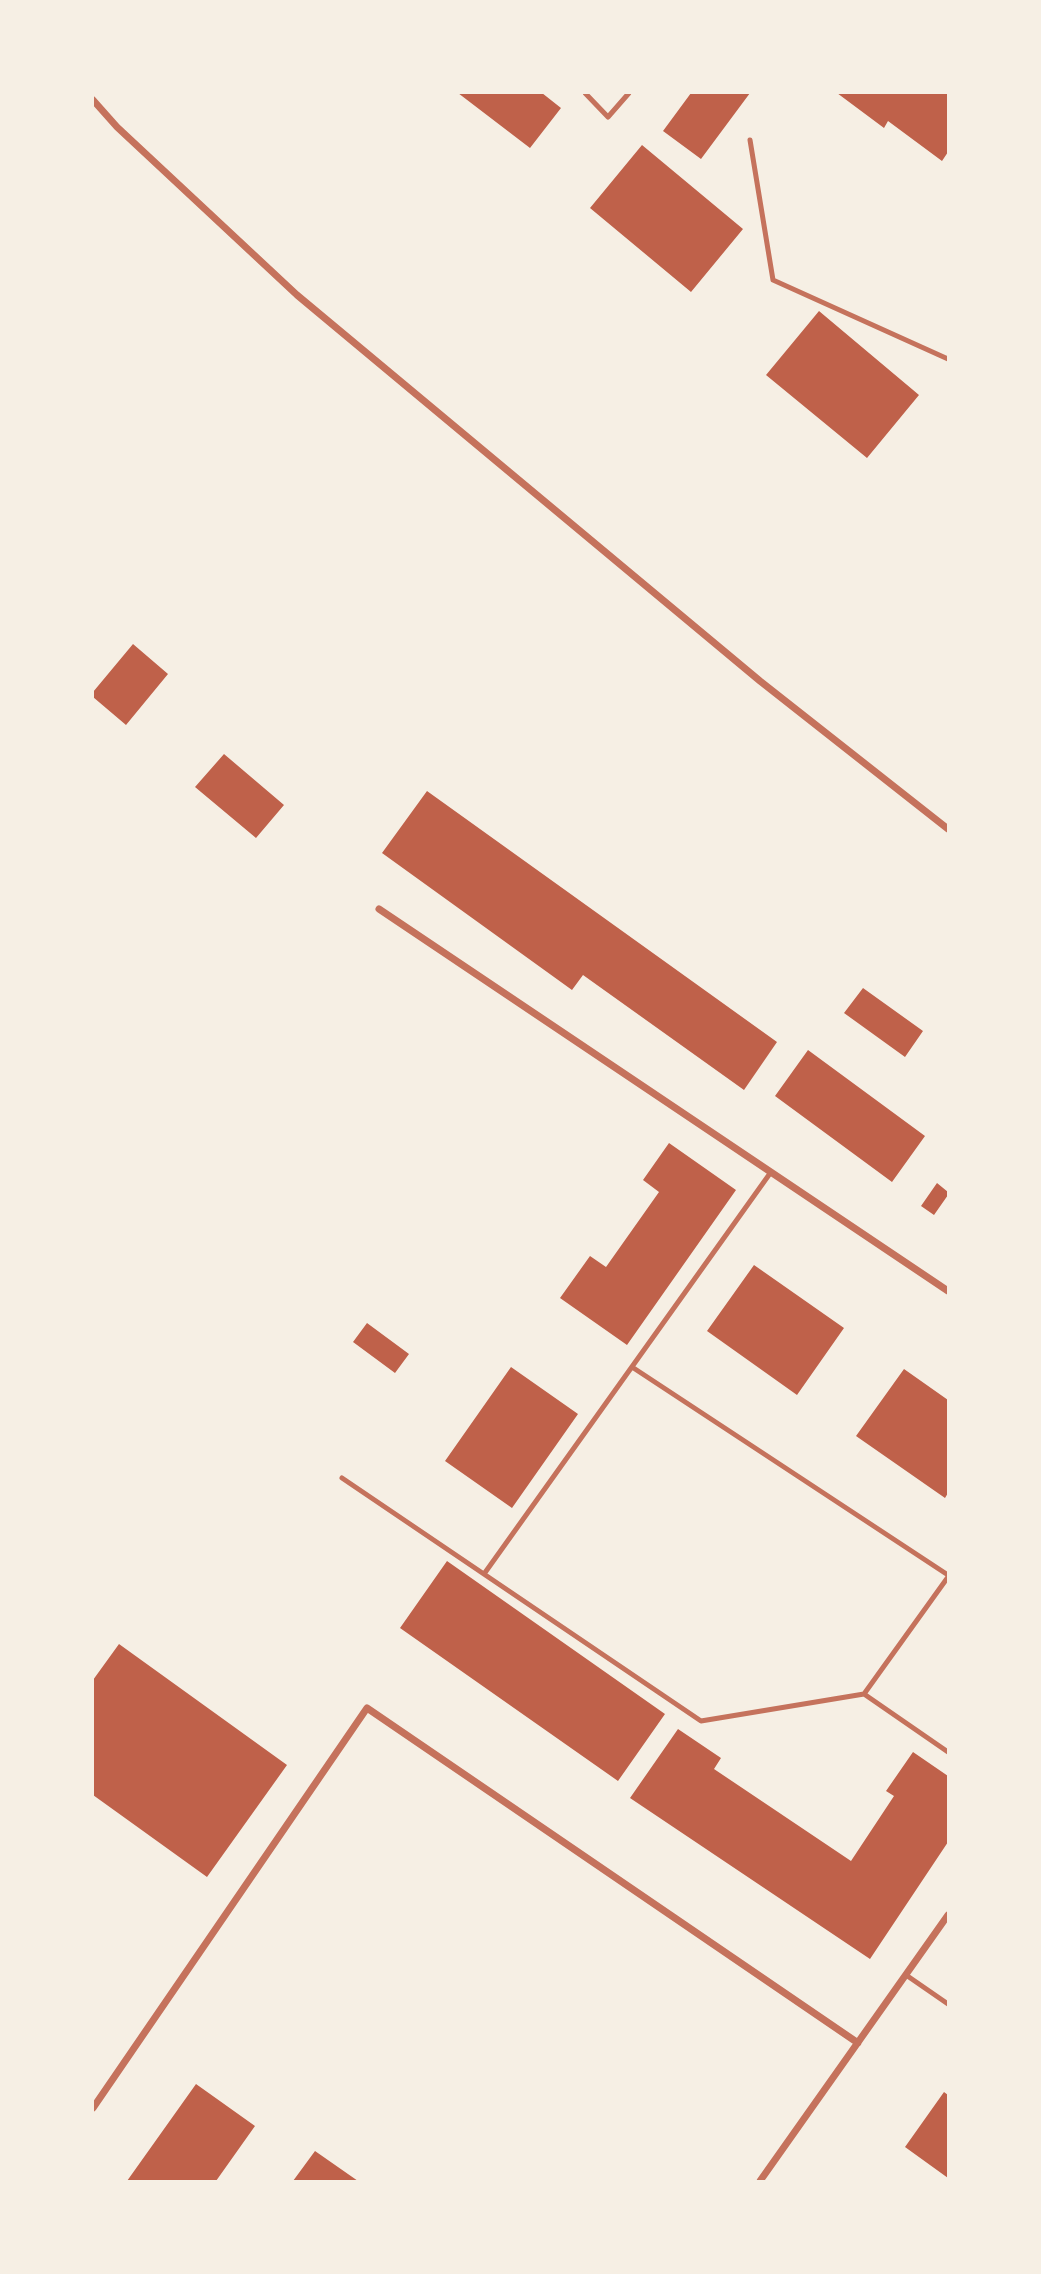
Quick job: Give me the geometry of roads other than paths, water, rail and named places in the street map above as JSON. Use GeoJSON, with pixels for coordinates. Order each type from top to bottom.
{"type":"FeatureCollection","features":[{"type":"Feature","properties":{"kind":"street"},"geometry":{"type":"LineString","coordinates":[[93,100],[117,127],[297,295],[760,681],[948,829]]}},
{"type":"Feature","properties":{"kind":"street"},"geometry":{"type":"LineString","coordinates":[[379,909],[948,1291]]}},
{"type":"Feature","properties":{"kind":"street"},"geometry":{"type":"LineString","coordinates":[[93,2108],[367,1708],[858,2043]]}},
{"type":"Feature","properties":{"kind":"street"},"geometry":{"type":"LineString","coordinates":[[760,2181],[948,1915]]}},
{"type":"Feature","properties":{"kind":"lane"},"geometry":{"type":"LineString","coordinates":[[585,93],[608,117],[629,93]]}},
{"type":"Feature","properties":{"kind":"lane"},"geometry":{"type":"LineString","coordinates":[[750,140],[773,279],[948,359]]}},
{"type":"Feature","properties":{"kind":"lane"},"geometry":{"type":"LineString","coordinates":[[484,1574],[771,1172]]}},
{"type":"Feature","properties":{"kind":"lane"},"geometry":{"type":"LineString","coordinates":[[632,1367],[948,1576],[864,1694]]}},
{"type":"Feature","properties":{"kind":"lane"},"geometry":{"type":"LineString","coordinates":[[342,1478],[701,1721],[864,1694],[948,1752]]}},
{"type":"Feature","properties":{"kind":"lane"},"geometry":{"type":"LineString","coordinates":[[905,1975],[948,2004]]}}]}
